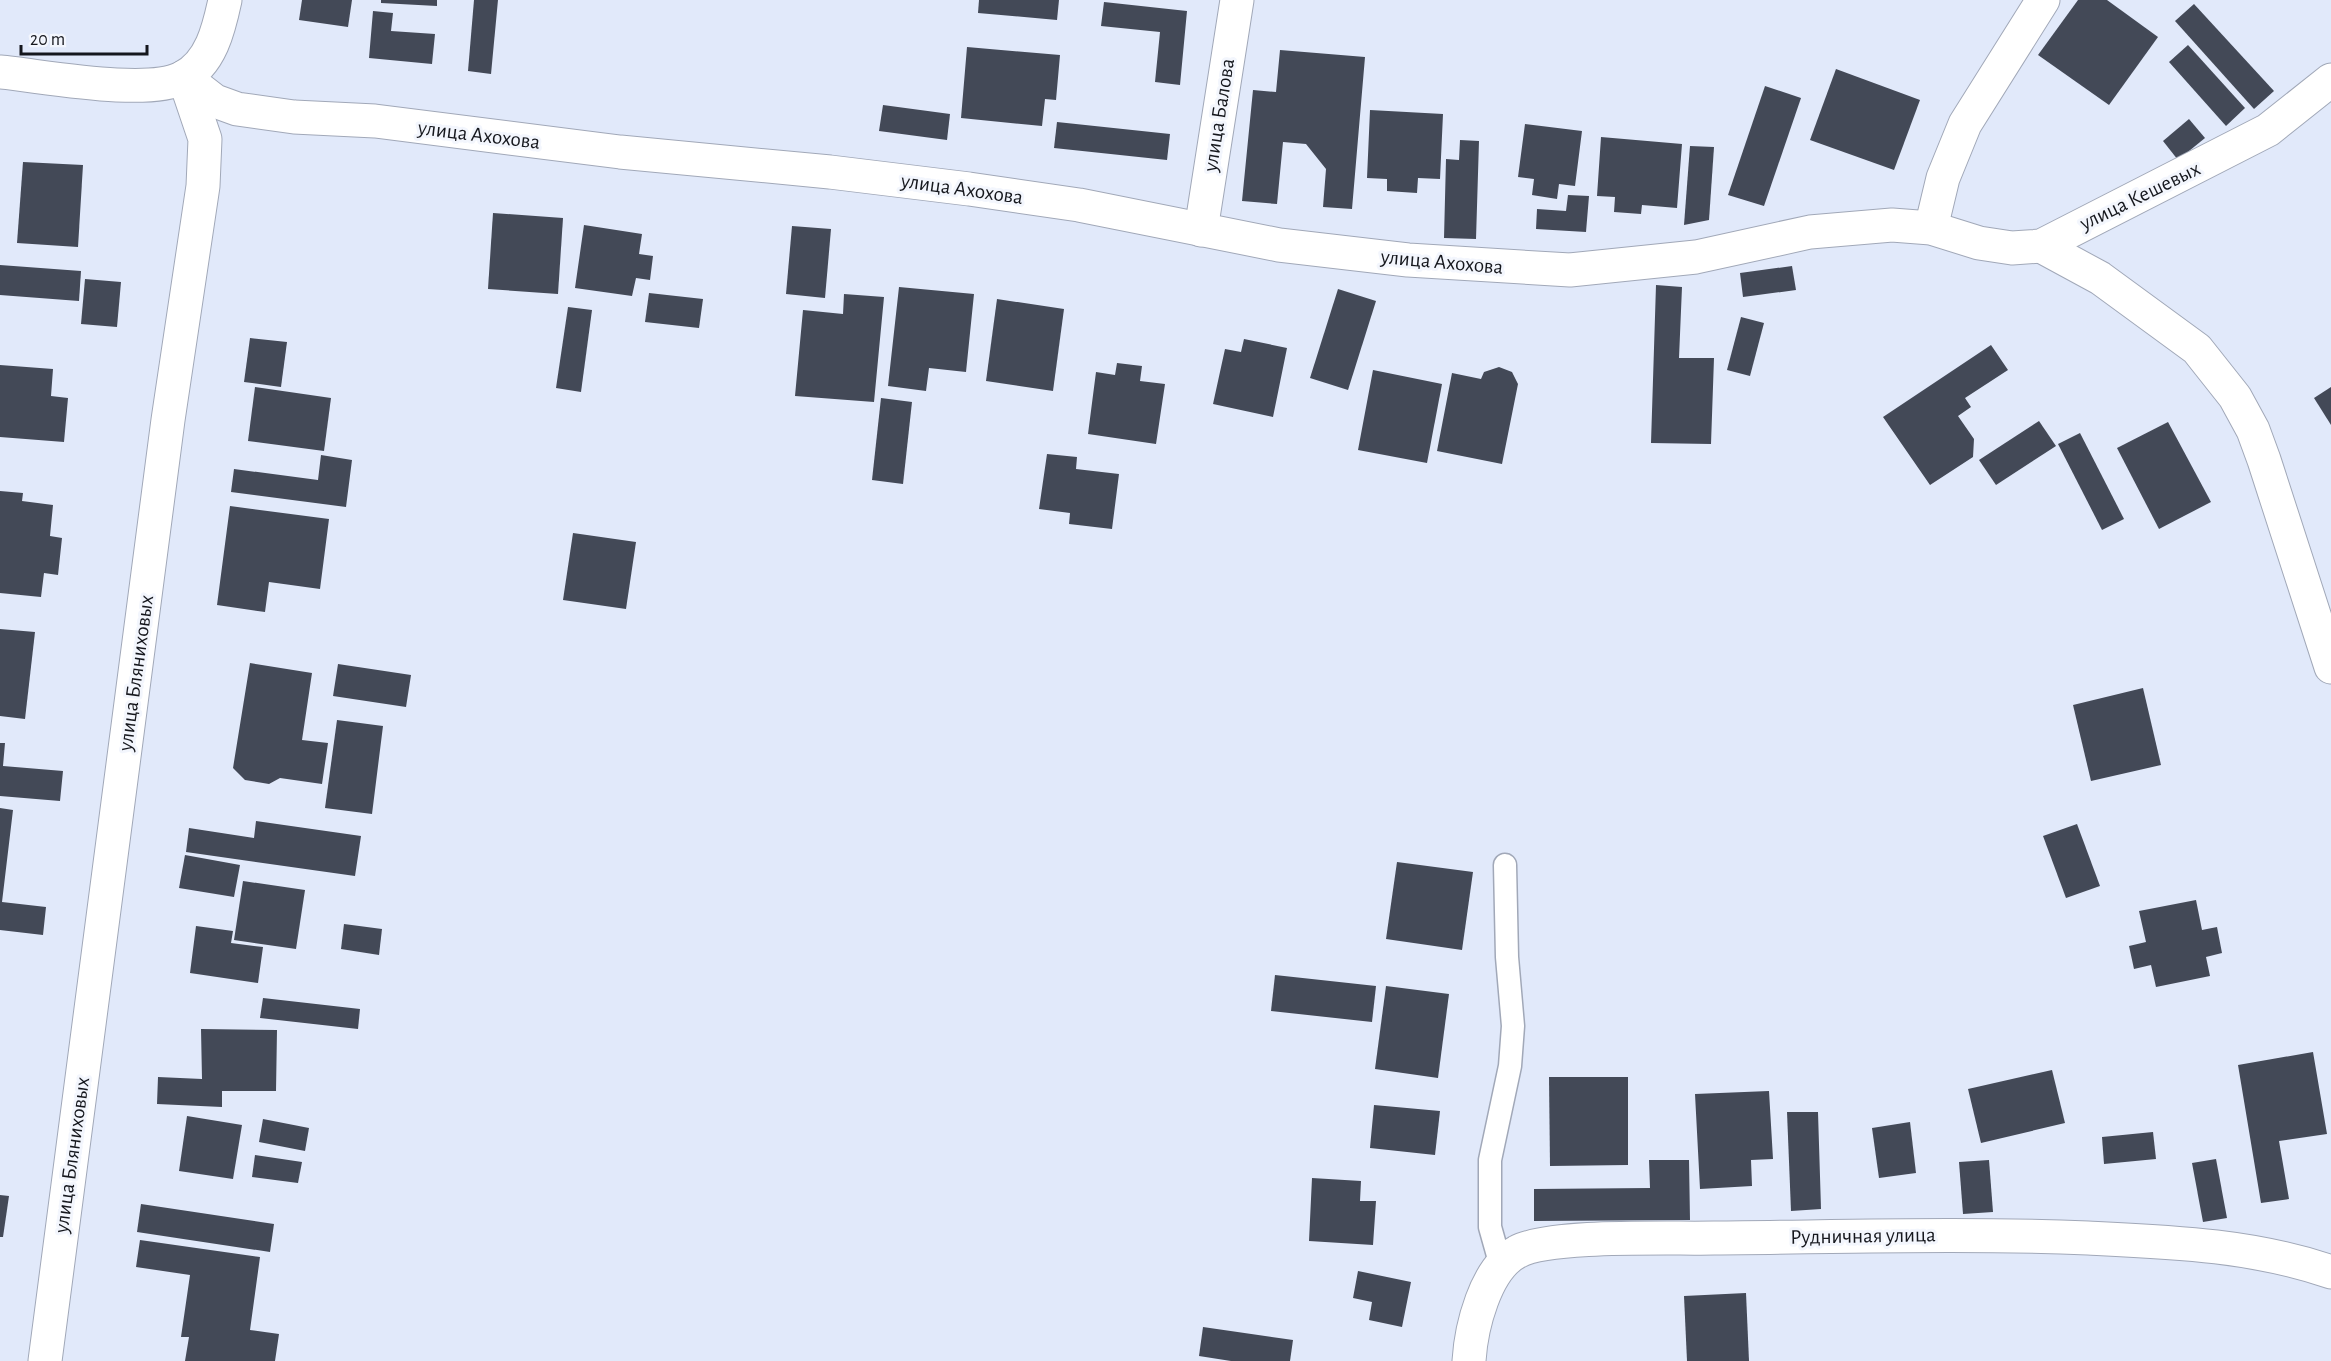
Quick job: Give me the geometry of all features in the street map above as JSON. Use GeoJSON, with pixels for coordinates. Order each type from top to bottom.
{"type":"FeatureCollection","features":[{"type":"Feature","properties":{"kind":"street"},"geometry":{"type":"LineString","coordinates":[[0,72],[142,85],[164,84],[184,78],[202,59],[216,38],[225,0]]}},
{"type":"Feature","properties":{"kind":"street","name":"улица Балова"},"geometry":{"type":"LineString","coordinates":[[1201,230],[1237,0]]}},
{"type":"Feature","properties":{"kind":"street"},"geometry":{"type":"LineString","coordinates":[[1930,228],[1943,178],[1965,124],[2043,0]]}},
{"type":"Feature","properties":{"kind":"street","name":"улица Ахохова"},"geometry":{"type":"LineString","coordinates":[[184,78],[215,101],[237,109],[294,117],[375,121],[620,152],[854,174],[1079,205],[1279,245],[1408,260],[1570,270],[1696,257],[1810,232],[1892,225],[1930,228]]}},
{"type":"Feature","properties":{"kind":"street","name":"улица Бляниховых"},"geometry":{"type":"LineString","coordinates":[[45,1361],[168,420],[202,186],[205,139],[184,78]]}},
{"type":"Feature","properties":{"kind":"street","name":"улица Кешевых"},"geometry":{"type":"LineString","coordinates":[[1930,228],[1979,243],[2012,248],[2041,246],[2268,130],[2331,80]]}},
{"type":"Feature","properties":{"kind":"street"},"geometry":{"type":"LineString","coordinates":[[2041,246],[2100,278],[2197,349],[2235,397],[2253,430],[2264,460],[2331,667]]}},
{"type":"Feature","properties":{"kind":"street","name":"Рудничная улица"},"geometry":{"type":"LineString","coordinates":[[1469,1361],[1484,1293],[1501,1266],[1516,1252],[1542,1243],[1626,1239],[2021,1236],[2171,1242],[2216,1247],[2271,1256],[2331,1272]]}},
{"type":"Feature","properties":{"kind":"lane"},"geometry":{"type":"LineString","coordinates":[[1501,1266],[1490,1227],[1490,1160],[1510,1066],[1513,1026],[1507,957],[1505,865]]}},
{"type":"Feature","properties":{"kind":"building"},"geometry":{"type":"Polygon","coordinates":[[[302,0],[352,0],[348,27],[299,20],[302,0]]]}},
{"type":"Feature","properties":{"kind":"building"},"geometry":{"type":"Polygon","coordinates":[[[381,0],[437,0],[437,6],[381,3],[381,0]]]}},
{"type":"Feature","properties":{"kind":"building"},"geometry":{"type":"Polygon","coordinates":[[[474,0],[498,0],[491,74],[468,71],[474,0]]]}},
{"type":"Feature","properties":{"kind":"building"},"geometry":{"type":"Polygon","coordinates":[[[979,0],[1059,0],[1057,20],[978,13],[979,0]]]}},
{"type":"Feature","properties":{"kind":"building"},"geometry":{"type":"Polygon","coordinates":[[[2078,0],[2107,0],[2158,37],[2109,105],[2038,55],[2078,0]]]}},
{"type":"Feature","properties":{"kind":"building"},"geometry":{"type":"Polygon","coordinates":[[[1104,2],[1187,11],[1180,85],[1155,82],[1160,32],[1101,26],[1104,2]]]}},
{"type":"Feature","properties":{"kind":"building"},"geometry":{"type":"Polygon","coordinates":[[[2194,4],[2274,91],[2254,109],[2175,21],[2194,4]]]}},
{"type":"Feature","properties":{"kind":"building"},"geometry":{"type":"Polygon","coordinates":[[[373,11],[393,13],[391,31],[435,34],[432,64],[369,58],[373,11]]]}},
{"type":"Feature","properties":{"kind":"building"},"geometry":{"type":"Polygon","coordinates":[[[2188,45],[2245,108],[2226,126],[2169,62],[2188,45]]]}},
{"type":"Feature","properties":{"kind":"building"},"geometry":{"type":"Polygon","coordinates":[[[967,47],[1060,55],[1056,100],[1045,99],[1042,126],[961,118],[967,47]]]}},
{"type":"Feature","properties":{"kind":"building"},"geometry":{"type":"Polygon","coordinates":[[[1280,50],[1365,57],[1352,209],[1323,207],[1326,169],[1306,144],[1283,142],[1277,204],[1242,201],[1253,90],[1276,92],[1280,50]]]}},
{"type":"Feature","properties":{"kind":"building"},"geometry":{"type":"Polygon","coordinates":[[[1836,69],[1920,100],[1894,170],[1810,140],[1836,69]]]}},
{"type":"Feature","properties":{"kind":"building"},"geometry":{"type":"Polygon","coordinates":[[[1765,86],[1801,98],[1764,206],[1728,195],[1765,86]]]}},
{"type":"Feature","properties":{"kind":"building"},"geometry":{"type":"Polygon","coordinates":[[[883,105],[950,114],[947,140],[879,131],[883,105]]]}},
{"type":"Feature","properties":{"kind":"building"},"geometry":{"type":"Polygon","coordinates":[[[1370,110],[1443,114],[1440,179],[1418,178],[1417,193],[1387,191],[1387,179],[1367,178],[1370,110]]]}},
{"type":"Feature","properties":{"kind":"building"},"geometry":{"type":"Polygon","coordinates":[[[2189,119],[2205,138],[2178,160],[2163,141],[2189,119]]]}},
{"type":"Feature","properties":{"kind":"building"},"geometry":{"type":"Polygon","coordinates":[[[1057,122],[1170,134],[1167,160],[1054,148],[1057,122]]]}},
{"type":"Feature","properties":{"kind":"building"},"geometry":{"type":"Polygon","coordinates":[[[1525,124],[1582,131],[1575,186],[1559,184],[1557,199],[1532,195],[1534,179],[1518,177],[1525,124]]]}},
{"type":"Feature","properties":{"kind":"building"},"geometry":{"type":"Polygon","coordinates":[[[1601,137],[1682,144],[1677,208],[1642,205],[1641,214],[1614,212],[1615,197],[1597,196],[1601,137]]]}},
{"type":"Feature","properties":{"kind":"building"},"geometry":{"type":"Polygon","coordinates":[[[1460,140],[1479,141],[1476,239],[1444,238],[1446,159],[1459,160],[1460,140]]]}},
{"type":"Feature","properties":{"kind":"building"},"geometry":{"type":"Polygon","coordinates":[[[1690,146],[1714,147],[1709,220],[1684,225],[1690,146]]]}},
{"type":"Feature","properties":{"kind":"building"},"geometry":{"type":"Polygon","coordinates":[[[23,162],[83,165],[78,247],[17,243],[23,162]]]}},
{"type":"Feature","properties":{"kind":"building"},"geometry":{"type":"Polygon","coordinates":[[[1568,195],[1589,196],[1586,232],[1536,229],[1537,209],[1566,211],[1568,195]]]}},
{"type":"Feature","properties":{"kind":"building"},"geometry":{"type":"Polygon","coordinates":[[[493,213],[563,218],[558,294],[488,289],[493,213]]]}},
{"type":"Feature","properties":{"kind":"building"},"geometry":{"type":"Polygon","coordinates":[[[584,225],[642,234],[639,254],[653,256],[650,280],[636,278],[632,296],[575,288],[584,225]]]}},
{"type":"Feature","properties":{"kind":"building"},"geometry":{"type":"Polygon","coordinates":[[[792,226],[831,229],[825,298],[786,294],[792,226]]]}},
{"type":"Feature","properties":{"kind":"building"},"geometry":{"type":"Polygon","coordinates":[[[0,265],[81,271],[79,301],[0,295],[0,265]]]}},
{"type":"Feature","properties":{"kind":"building"},"geometry":{"type":"Polygon","coordinates":[[[1792,266],[1796,290],[1743,297],[1740,273],[1792,266]]]}},
{"type":"Feature","properties":{"kind":"building"},"geometry":{"type":"Polygon","coordinates":[[[85,279],[121,282],[117,327],[81,324],[85,279]]]}},
{"type":"Feature","properties":{"kind":"building"},"geometry":{"type":"Polygon","coordinates":[[[1656,285],[1682,287],[1679,358],[1714,358],[1711,444],[1651,443],[1656,285]]]}},
{"type":"Feature","properties":{"kind":"building"},"geometry":{"type":"Polygon","coordinates":[[[899,287],[974,294],[966,372],[929,368],[926,391],[888,386],[899,287]]]}},
{"type":"Feature","properties":{"kind":"building"},"geometry":{"type":"Polygon","coordinates":[[[1338,289],[1376,301],[1348,390],[1310,378],[1338,289]]]}},
{"type":"Feature","properties":{"kind":"building"},"geometry":{"type":"Polygon","coordinates":[[[649,293],[703,299],[699,328],[645,322],[649,293]]]}},
{"type":"Feature","properties":{"kind":"building"},"geometry":{"type":"Polygon","coordinates":[[[844,294],[884,297],[874,402],[795,396],[803,310],[843,314],[844,294]]]}},
{"type":"Feature","properties":{"kind":"building"},"geometry":{"type":"Polygon","coordinates":[[[997,299],[1064,309],[1053,391],[986,381],[997,299]]]}},
{"type":"Feature","properties":{"kind":"building"},"geometry":{"type":"Polygon","coordinates":[[[568,307],[592,310],[581,392],[556,388],[568,307]]]}},
{"type":"Feature","properties":{"kind":"building"},"geometry":{"type":"Polygon","coordinates":[[[1741,317],[1764,323],[1750,376],[1727,370],[1741,317]]]}},
{"type":"Feature","properties":{"kind":"building"},"geometry":{"type":"Polygon","coordinates":[[[250,338],[287,342],[281,387],[244,382],[250,338]]]}},
{"type":"Feature","properties":{"kind":"building"},"geometry":{"type":"Polygon","coordinates":[[[1244,339],[1287,348],[1273,417],[1213,404],[1225,349],[1241,352],[1244,339]]]}},
{"type":"Feature","properties":{"kind":"building"},"geometry":{"type":"Polygon","coordinates":[[[1991,345],[2008,370],[1965,398],[1971,407],[1958,416],[1974,439],[1973,457],[1930,485],[1883,417],[1991,345]]]}},
{"type":"Feature","properties":{"kind":"building"},"geometry":{"type":"Polygon","coordinates":[[[1117,363],[1142,366],[1140,381],[1165,384],[1156,444],[1088,434],[1096,372],[1115,375],[1117,363]]]}},
{"type":"Feature","properties":{"kind":"building"},"geometry":{"type":"Polygon","coordinates":[[[0,365],[53,369],[51,396],[68,398],[64,442],[0,437],[0,365]]]}},
{"type":"Feature","properties":{"kind":"building"},"geometry":{"type":"Polygon","coordinates":[[[1499,367],[1512,372],[1518,384],[1502,464],[1437,451],[1452,373],[1481,379],[1484,372],[1499,367]]]}},
{"type":"Feature","properties":{"kind":"building"},"geometry":{"type":"Polygon","coordinates":[[[1373,370],[1442,384],[1427,463],[1358,450],[1373,370]]]}},
{"type":"Feature","properties":{"kind":"building"},"geometry":{"type":"Polygon","coordinates":[[[255,387],[331,398],[324,451],[248,441],[255,387]]]}},
{"type":"Feature","properties":{"kind":"building"},"geometry":{"type":"Polygon","coordinates":[[[2331,387],[2331,425],[2314,398],[2331,387]]]}},
{"type":"Feature","properties":{"kind":"building"},"geometry":{"type":"Polygon","coordinates":[[[881,398],[912,402],[903,484],[872,480],[881,398]]]}},
{"type":"Feature","properties":{"kind":"building"},"geometry":{"type":"Polygon","coordinates":[[[2039,421],[2056,446],[1996,485],[1979,460],[2039,421]]]}},
{"type":"Feature","properties":{"kind":"building"},"geometry":{"type":"Polygon","coordinates":[[[2168,422],[2211,502],[2159,529],[2117,448],[2168,422]]]}},
{"type":"Feature","properties":{"kind":"building"},"geometry":{"type":"Polygon","coordinates":[[[2080,433],[2124,519],[2102,530],[2058,444],[2080,433]]]}},
{"type":"Feature","properties":{"kind":"building"},"geometry":{"type":"Polygon","coordinates":[[[1047,454],[1077,457],[1076,469],[1119,474],[1112,529],[1069,524],[1070,513],[1039,509],[1047,454]]]}},
{"type":"Feature","properties":{"kind":"building"},"geometry":{"type":"Polygon","coordinates":[[[321,455],[352,460],[346,507],[231,492],[234,469],[318,480],[321,455]]]}},
{"type":"Feature","properties":{"kind":"building"},"geometry":{"type":"Polygon","coordinates":[[[0,491],[23,493],[22,501],[53,505],[50,536],[62,538],[58,575],[44,573],[41,597],[0,593],[0,491]]]}},
{"type":"Feature","properties":{"kind":"building"},"geometry":{"type":"Polygon","coordinates":[[[230,506],[329,519],[320,589],[269,582],[265,612],[217,605],[230,506]]]}},
{"type":"Feature","properties":{"kind":"building"},"geometry":{"type":"Polygon","coordinates":[[[573,533],[636,542],[626,609],[563,600],[573,533]]]}},
{"type":"Feature","properties":{"kind":"building"},"geometry":{"type":"Polygon","coordinates":[[[0,629],[35,632],[25,719],[0,716],[0,629]]]}},
{"type":"Feature","properties":{"kind":"building"},"geometry":{"type":"Polygon","coordinates":[[[250,663],[312,673],[302,740],[328,743],[322,784],[280,778],[269,784],[245,780],[233,768],[250,663]]]}},
{"type":"Feature","properties":{"kind":"building"},"geometry":{"type":"Polygon","coordinates":[[[338,664],[411,675],[406,707],[333,696],[338,664]]]}},
{"type":"Feature","properties":{"kind":"building"},"geometry":{"type":"Polygon","coordinates":[[[2143,688],[2161,765],[2091,781],[2073,705],[2143,688]]]}},
{"type":"Feature","properties":{"kind":"building"},"geometry":{"type":"Polygon","coordinates":[[[337,720],[383,726],[372,814],[325,808],[337,720]]]}},
{"type":"Feature","properties":{"kind":"building"},"geometry":{"type":"Polygon","coordinates":[[[0,743],[5,743],[3,766],[63,771],[60,801],[0,796],[0,743]]]}},
{"type":"Feature","properties":{"kind":"building"},"geometry":{"type":"Polygon","coordinates":[[[0,808],[13,810],[2,902],[46,907],[43,935],[0,930],[0,808]]]}},
{"type":"Feature","properties":{"kind":"building"},"geometry":{"type":"Polygon","coordinates":[[[256,821],[361,836],[355,876],[186,852],[189,828],[254,838],[256,821]]]}},
{"type":"Feature","properties":{"kind":"building"},"geometry":{"type":"Polygon","coordinates":[[[2077,824],[2100,886],[2066,898],[2043,836],[2077,824]]]}},
{"type":"Feature","properties":{"kind":"building"},"geometry":{"type":"Polygon","coordinates":[[[185,855],[240,865],[234,897],[179,888],[185,855]]]}},
{"type":"Feature","properties":{"kind":"building"},"geometry":{"type":"Polygon","coordinates":[[[1397,862],[1473,872],[1462,950],[1386,939],[1397,862]]]}},
{"type":"Feature","properties":{"kind":"building"},"geometry":{"type":"Polygon","coordinates":[[[243,881],[305,890],[296,949],[234,940],[243,881]]]}},
{"type":"Feature","properties":{"kind":"building"},"geometry":{"type":"Polygon","coordinates":[[[2196,900],[2202,930],[2217,927],[2222,953],[2206,957],[2210,976],[2156,987],[2151,965],[2134,969],[2129,946],[2146,942],[2139,911],[2196,900]]]}},
{"type":"Feature","properties":{"kind":"building"},"geometry":{"type":"Polygon","coordinates":[[[344,924],[382,929],[379,955],[341,949],[344,924]]]}},
{"type":"Feature","properties":{"kind":"building"},"geometry":{"type":"Polygon","coordinates":[[[196,926],[233,931],[231,943],[263,947],[258,983],[190,973],[196,926]]]}},
{"type":"Feature","properties":{"kind":"building"},"geometry":{"type":"Polygon","coordinates":[[[1275,975],[1376,986],[1372,1022],[1271,1011],[1275,975]]]}},
{"type":"Feature","properties":{"kind":"building"},"geometry":{"type":"Polygon","coordinates":[[[1386,986],[1449,994],[1438,1078],[1375,1069],[1386,986]]]}},
{"type":"Feature","properties":{"kind":"building"},"geometry":{"type":"Polygon","coordinates":[[[263,998],[360,1009],[358,1029],[260,1018],[263,998]]]}},
{"type":"Feature","properties":{"kind":"building"},"geometry":{"type":"Polygon","coordinates":[[[201,1029],[277,1030],[276,1091],[222,1091],[222,1107],[157,1104],[158,1077],[202,1079],[201,1029]]]}},
{"type":"Feature","properties":{"kind":"building"},"geometry":{"type":"Polygon","coordinates":[[[2313,1052],[2327,1134],[2279,1141],[2289,1199],[2261,1203],[2238,1065],[2313,1052]]]}},
{"type":"Feature","properties":{"kind":"building"},"geometry":{"type":"Polygon","coordinates":[[[2052,1070],[2065,1123],[1981,1143],[1968,1089],[2052,1070]]]}},
{"type":"Feature","properties":{"kind":"building"},"geometry":{"type":"Polygon","coordinates":[[[1549,1077],[1628,1077],[1628,1165],[1550,1166],[1549,1077]]]}},
{"type":"Feature","properties":{"kind":"building"},"geometry":{"type":"Polygon","coordinates":[[[1769,1091],[1773,1159],[1751,1160],[1752,1186],[1700,1189],[1695,1094],[1769,1091]]]}},
{"type":"Feature","properties":{"kind":"building"},"geometry":{"type":"Polygon","coordinates":[[[1374,1105],[1440,1111],[1435,1155],[1370,1148],[1374,1105]]]}},
{"type":"Feature","properties":{"kind":"building"},"geometry":{"type":"Polygon","coordinates":[[[1787,1112],[1818,1112],[1821,1209],[1791,1211],[1787,1112]]]}},
{"type":"Feature","properties":{"kind":"building"},"geometry":{"type":"Polygon","coordinates":[[[187,1116],[242,1125],[233,1179],[179,1171],[187,1116]]]}},
{"type":"Feature","properties":{"kind":"building"},"geometry":{"type":"Polygon","coordinates":[[[263,1119],[309,1128],[305,1151],[259,1142],[263,1119]]]}},
{"type":"Feature","properties":{"kind":"building"},"geometry":{"type":"Polygon","coordinates":[[[1910,1122],[1916,1173],[1879,1178],[1872,1128],[1910,1122]]]}},
{"type":"Feature","properties":{"kind":"building"},"geometry":{"type":"Polygon","coordinates":[[[2153,1132],[2156,1159],[2104,1164],[2102,1137],[2153,1132]]]}},
{"type":"Feature","properties":{"kind":"building"},"geometry":{"type":"Polygon","coordinates":[[[255,1155],[302,1162],[298,1183],[252,1177],[255,1155]]]}},
{"type":"Feature","properties":{"kind":"building"},"geometry":{"type":"Polygon","coordinates":[[[2216,1159],[2227,1218],[2203,1222],[2192,1163],[2216,1159]]]}},
{"type":"Feature","properties":{"kind":"building"},"geometry":{"type":"Polygon","coordinates":[[[1649,1160],[1689,1160],[1690,1220],[1534,1221],[1534,1189],[1650,1188],[1649,1160]]]}},
{"type":"Feature","properties":{"kind":"building"},"geometry":{"type":"Polygon","coordinates":[[[1989,1160],[1993,1212],[1963,1214],[1959,1162],[1989,1160]]]}},
{"type":"Feature","properties":{"kind":"building"},"geometry":{"type":"Polygon","coordinates":[[[1312,1178],[1361,1181],[1360,1201],[1376,1201],[1373,1245],[1309,1241],[1312,1178]]]}},
{"type":"Feature","properties":{"kind":"building"},"geometry":{"type":"Polygon","coordinates":[[[0,1195],[9,1196],[3,1237],[0,1237],[0,1195]]]}},
{"type":"Feature","properties":{"kind":"building"},"geometry":{"type":"Polygon","coordinates":[[[141,1204],[274,1224],[270,1252],[137,1232],[141,1204]]]}},
{"type":"Feature","properties":{"kind":"building"},"geometry":{"type":"Polygon","coordinates":[[[140,1240],[260,1257],[250,1330],[279,1334],[275,1361],[185,1361],[189,1337],[181,1337],[190,1275],[136,1267],[140,1240]]]}},
{"type":"Feature","properties":{"kind":"building"},"geometry":{"type":"Polygon","coordinates":[[[1358,1271],[1411,1282],[1402,1327],[1369,1320],[1372,1302],[1353,1298],[1358,1271]]]}},
{"type":"Feature","properties":{"kind":"building"},"geometry":{"type":"Polygon","coordinates":[[[1746,1293],[1749,1361],[1687,1361],[1684,1296],[1746,1293]]]}},
{"type":"Feature","properties":{"kind":"building"},"geometry":{"type":"Polygon","coordinates":[[[1203,1327],[1293,1340],[1290,1361],[1231,1361],[1199,1356],[1203,1327]]]}}]}
